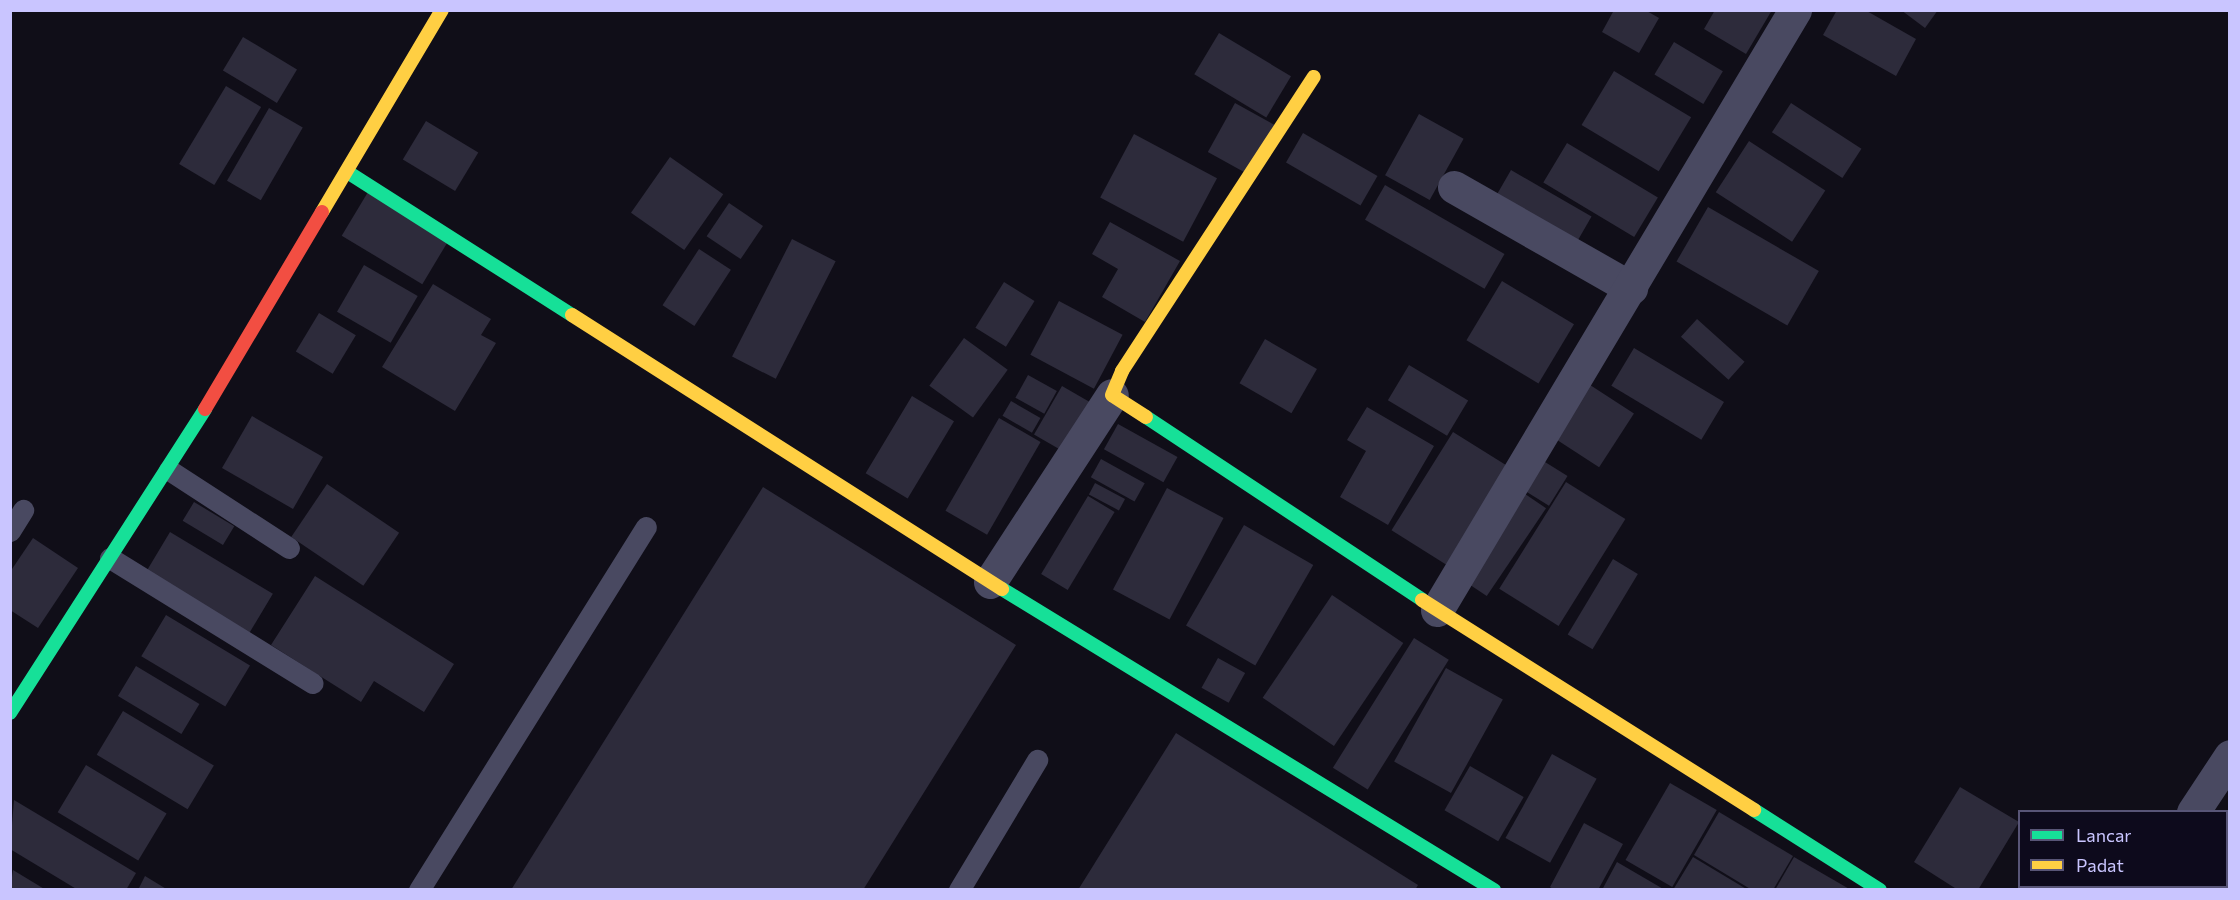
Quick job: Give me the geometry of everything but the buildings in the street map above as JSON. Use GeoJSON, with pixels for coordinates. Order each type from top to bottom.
{"type":"FeatureCollection","features":[{"type":"Feature","properties":{"kind":"street"},"geometry":{"type":"LineString","coordinates":[[10,713],[170,470],[350,173],[442,10]]}},
{"type":"Feature","properties":{"kind":"street"},"geometry":{"type":"LineString","coordinates":[[1437,610],[1795,10]]}},
{"type":"Feature","properties":{"kind":"street"},"geometry":{"type":"LineString","coordinates":[[990,582],[1112,394],[1122,370],[1314,77]]}},
{"type":"Feature","properties":{"kind":"street"},"geometry":{"type":"LineString","coordinates":[[350,173],[990,582],[1494,890]]}},
{"type":"Feature","properties":{"kind":"street"},"geometry":{"type":"LineString","coordinates":[[1454,187],[1631,288]]}},
{"type":"Feature","properties":{"kind":"street"},"geometry":{"type":"LineString","coordinates":[[1112,394],[1437,610],[1880,890]]}},
{"type":"Feature","properties":{"kind":"street"},"geometry":{"type":"LineString","coordinates":[[2194,810],[2229,756]]}},
{"type":"Feature","properties":{"kind":"lane"},"geometry":{"type":"LineString","coordinates":[[170,470],[289,548]]}},
{"type":"Feature","properties":{"kind":"lane"},"geometry":{"type":"LineString","coordinates":[[10,531],[23,510]]}},
{"type":"Feature","properties":{"kind":"lane"},"geometry":{"type":"LineString","coordinates":[[419,890],[646,526]]}},
{"type":"Feature","properties":{"kind":"lane"},"geometry":{"type":"LineString","coordinates":[[110,558],[312,683]]}},
{"type":"Feature","properties":{"kind":"lane"},"geometry":{"type":"LineString","coordinates":[[959,890],[1037,760]]}},
{"type":"Feature","properties":{"kind":"traffic: fast"},"geometry":{"type":"LineString","coordinates":[[349,173],[572,315]]}},
{"type":"Feature","properties":{"kind":"traffic: fast"},"geometry":{"type":"LineString","coordinates":[[10,713],[205,409]]}},
{"type":"Feature","properties":{"kind":"traffic: fast"},"geometry":{"type":"LineString","coordinates":[[1146,417],[1422,600]]}},
{"type":"Feature","properties":{"kind":"traffic: fast"},"geometry":{"type":"LineString","coordinates":[[1002,589],[1494,890]]}},
{"type":"Feature","properties":{"kind":"traffic: fast"},"geometry":{"type":"LineString","coordinates":[[1754,810],[1880,890]]}},
{"type":"Feature","properties":{"kind":"traffic: slow"},"geometry":{"type":"LineString","coordinates":[[322,212],[442,10]]}},
{"type":"Feature","properties":{"kind":"traffic: slow"},"geometry":{"type":"LineString","coordinates":[[1146,417],[1112,395],[1122,371],[1314,77]]}},
{"type":"Feature","properties":{"kind":"traffic: slow"},"geometry":{"type":"LineString","coordinates":[[572,315],[1002,589]]}},
{"type":"Feature","properties":{"kind":"traffic: slow"},"geometry":{"type":"LineString","coordinates":[[1422,600],[1754,810]]}},
{"type":"Feature","properties":{"kind":"traffic: jam"},"geometry":{"type":"LineString","coordinates":[[205,409],[322,212]]}}]}
